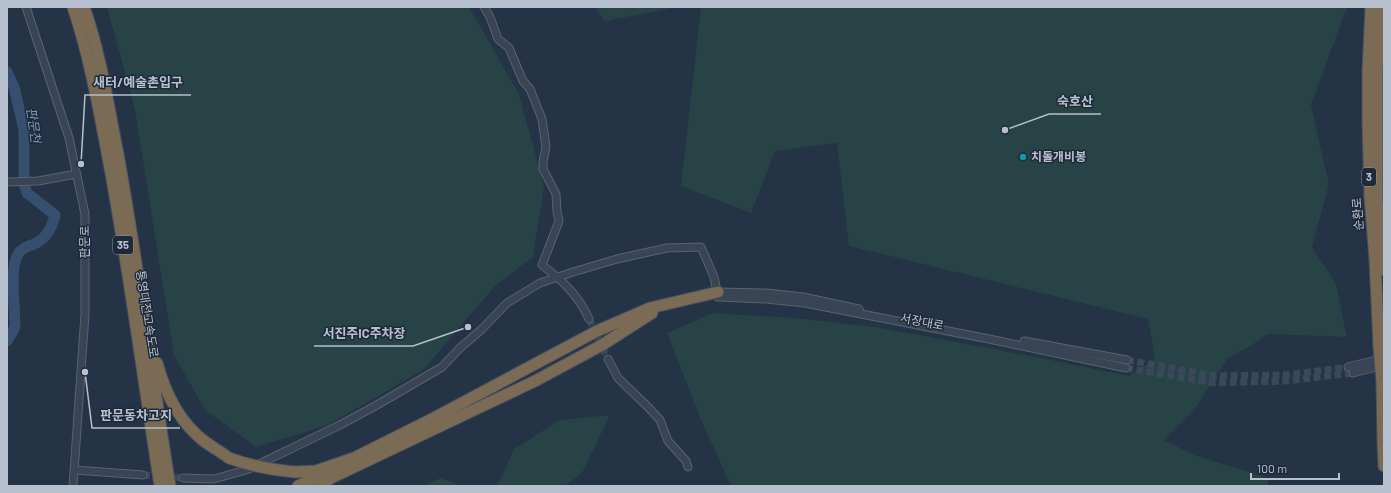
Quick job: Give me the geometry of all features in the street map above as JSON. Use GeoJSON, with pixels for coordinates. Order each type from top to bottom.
{"type":"FeatureCollection","features":[{"type":"Feature","properties":{"kind":"highway","name":"통영대전고속도로"},"geometry":{"type":"LineString","coordinates":[[73,7],[93,76],[116,200],[160,486]]}},
{"type":"Feature","properties":{"kind":"highway","name":"통영대전고속도로"},"geometry":{"type":"LineString","coordinates":[[84,7],[102,72],[126,198],[170,486]]}},
{"type":"Feature","properties":{"kind":"highway","name":"순환로"},"geometry":{"type":"LineString","coordinates":[[1371,7],[1368,124],[1370,197],[1382,382]]}},
{"type":"Feature","properties":{"kind":"highway","name":"순환로"},"geometry":{"type":"LineString","coordinates":[[1380,7],[1377,72],[1377,200],[1384,270]]}},
{"type":"Feature","properties":{"kind":"highway"},"geometry":{"type":"LineString","coordinates":[[298,486],[439,416],[597,330],[650,308],[718,294]]}},
{"type":"Feature","properties":{"kind":"highway"},"geometry":{"type":"LineString","coordinates":[[313,486],[535,381],[602,346],[652,313],[718,294]]}},
{"type":"Feature","properties":{"kind":"highway"},"geometry":{"type":"LineString","coordinates":[[146,327],[165,388],[174,405],[187,424],[203,440],[230,458],[249,465],[295,472],[316,471],[354,458]]}},
{"type":"Feature","properties":{"kind":"highway"},"geometry":{"type":"LineString","coordinates":[[1382,382],[1384,466]]}},
{"type":"Feature","properties":{"kind":"highway","name":"3"},"geometry":{"type":"LineString","coordinates":[[1382,382],[1384,398]]}},
{"type":"Feature","properties":{"kind":"highway"},"geometry":{"type":"LineString","coordinates":[[320,486],[331,478]]}},
{"type":"Feature","properties":{"kind":"street","name":"판문로"},"geometry":{"type":"LineString","coordinates":[[26,7],[69,138],[84,214],[85,314],[73,486]]}},
{"type":"Feature","properties":{"kind":"street"},"geometry":{"type":"LineString","coordinates":[[484,7],[490,17],[498,39],[509,48],[523,81],[530,89],[542,120],[546,147],[543,170],[556,194],[559,221],[557,231],[542,265],[558,277],[576,295],[584,307],[588,320]]}},
{"type":"Feature","properties":{"kind":"street"},"geometry":{"type":"LineString","coordinates":[[7,182],[29,182],[76,174]]}},
{"type":"Feature","properties":{"kind":"street"},"geometry":{"type":"LineString","coordinates":[[183,478],[214,479],[249,469],[340,425],[377,405],[442,367],[508,303],[540,283],[617,259],[667,248],[701,247],[714,277],[718,294]]}},
{"type":"Feature","properties":{"kind":"street","name":"서장대로"},"geometry":{"type":"LineString","coordinates":[[718,294],[805,303],[988,339],[1126,364]]}},
{"type":"Feature","properties":{"kind":"street"},"geometry":{"type":"LineString","coordinates":[[1348,367],[1384,358]]}},
{"type":"Feature","properties":{"kind":"street"},"geometry":{"type":"LineString","coordinates":[[608,359],[618,378],[660,420],[668,441],[686,461],[688,467]]}},
{"type":"Feature","properties":{"kind":"street"},"geometry":{"type":"LineString","coordinates":[[1353,373],[1384,365]]}},
{"type":"Feature","properties":{"kind":"street"},"geometry":{"type":"LineString","coordinates":[[75,470],[143,475]]}},
{"type":"Feature","properties":{"kind":"green space"},"geometry":{"type":"Polygon","coordinates":[[[107,7],[469,7],[519,94],[544,187],[533,257],[495,286],[423,370],[328,425],[256,447],[205,410],[174,355],[135,110],[107,7]]]}},
{"type":"Feature","properties":{"kind":"green space"},"geometry":{"type":"Polygon","coordinates":[[[595,7],[678,7],[605,21],[595,7]]]}},
{"type":"Feature","properties":{"kind":"green space"},"geometry":{"type":"Polygon","coordinates":[[[701,7],[1347,7],[1311,105],[1329,184],[1312,247],[1336,284],[1347,337],[1267,334],[1252,345],[1227,359],[1195,409],[1164,440],[1194,455],[1268,478],[1268,486],[731,486],[701,420],[667,333],[713,313],[794,318],[876,327],[1129,376],[1155,359],[1148,319],[849,246],[837,143],[775,151],[751,213],[681,186],[701,7]]]}},
{"type":"Feature","properties":{"kind":"green space"},"geometry":{"type":"Polygon","coordinates":[[[610,415],[582,473],[565,486],[497,486],[514,449],[560,420],[610,415]]]}},
{"type":"Feature","properties":{"kind":"green space"},"geometry":{"type":"Polygon","coordinates":[[[441,478],[461,486],[421,486],[441,478]]]}},
{"type":"Feature","properties":{"kind":"waterway","name":"판문천"},"geometry":{"type":"LineString","coordinates":[[7,72],[14,87],[24,130],[24,183],[27,193],[55,215],[50,229],[45,236],[38,242],[21,250],[15,261],[13,279],[15,326],[7,341]]}},
{"type":"Feature","properties":{"kind":"tunnel"},"geometry":{"type":"LineString","coordinates":[[589,319],[608,359]]}},
{"type":"Feature","properties":{"kind":"tunnel"},"geometry":{"type":"LineString","coordinates":[[1127,360],[1215,376],[1286,375],[1348,367]]}},
{"type":"Feature","properties":{"kind":"tunnel"},"geometry":{"type":"LineString","coordinates":[[1126,368],[1214,383],[1286,381],[1353,373]]}},
{"type":"Feature","properties":{"kind":"tunnel"},"geometry":{"type":"LineString","coordinates":[[143,475],[183,478]]}},
{"type":"Feature","properties":{"kind":"place","name":"숙호산"},"geometry":{"type":"Point","coordinates":[1005,130]}},
{"type":"Feature","properties":{"kind":"place","name":"치돌개비봉"},"geometry":{"type":"Point","coordinates":[1023,157]}},
{"type":"Feature","properties":{"kind":"place","name":"새터/예술촌입구"},"geometry":{"type":"Point","coordinates":[81,164]}},
{"type":"Feature","properties":{"kind":"place","name":"서진주IC주차장"},"geometry":{"type":"Point","coordinates":[468,327]}},
{"type":"Feature","properties":{"kind":"place","name":"판문동차고지"},"geometry":{"type":"Point","coordinates":[85,372]}}]}
